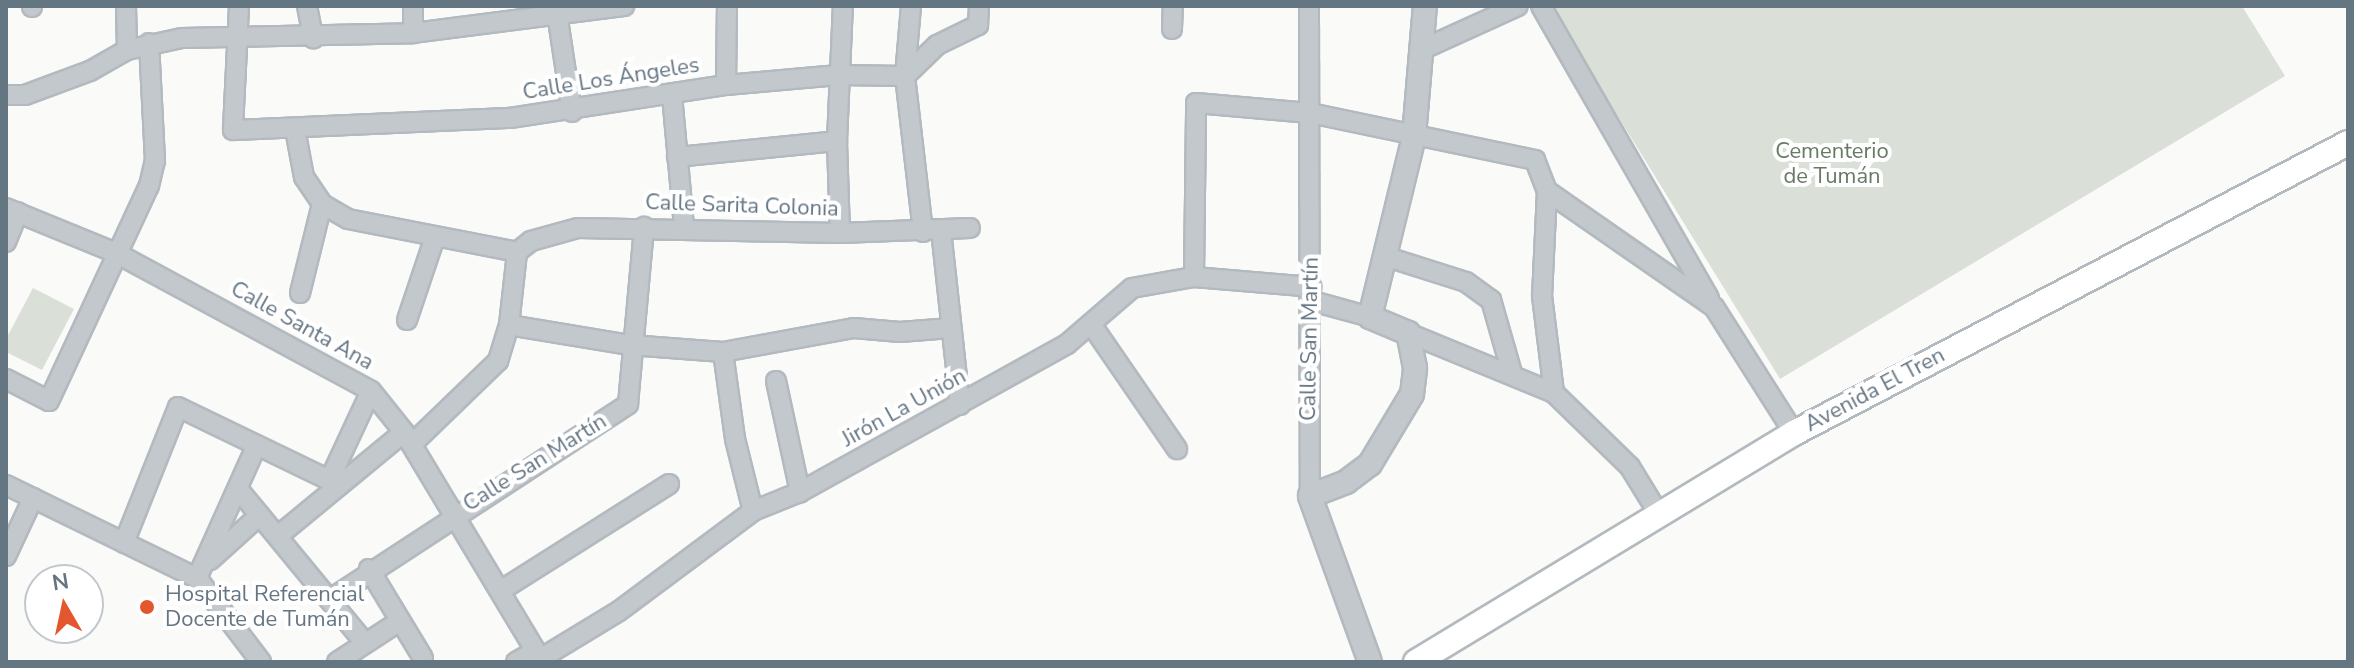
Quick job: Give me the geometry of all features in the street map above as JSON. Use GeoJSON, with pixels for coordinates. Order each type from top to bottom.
{"type":"FeatureCollection","features":[{"type":"Feature","properties":{"kind":"main road","name":"Avenida El Tren"},"geometry":{"type":"LineString","coordinates":[[1426,660],[1794,433],[2348,143]]}},
{"type":"Feature","properties":{"kind":"street"},"geometry":{"type":"LineString","coordinates":[[126,6],[127,50]]}},
{"type":"Feature","properties":{"kind":"street"},"geometry":{"type":"LineString","coordinates":[[236,38],[239,6]]}},
{"type":"Feature","properties":{"kind":"street"},"geometry":{"type":"LineString","coordinates":[[307,6],[313,38]]}},
{"type":"Feature","properties":{"kind":"street"},"geometry":{"type":"LineString","coordinates":[[413,6],[413,33]]}},
{"type":"Feature","properties":{"kind":"street"},"geometry":{"type":"LineString","coordinates":[[497,6],[499,25]]}},
{"type":"Feature","properties":{"kind":"street"},"geometry":{"type":"LineString","coordinates":[[6,95],[25,95],[90,71],[127,50],[149,43],[413,33],[499,25],[557,13],[624,6]]}},
{"type":"Feature","properties":{"kind":"street"},"geometry":{"type":"LineString","coordinates":[[726,85],[727,6]]}},
{"type":"Feature","properties":{"kind":"street"},"geometry":{"type":"LineString","coordinates":[[840,233],[837,141],[843,6]]}},
{"type":"Feature","properties":{"kind":"street"},"geometry":{"type":"LineString","coordinates":[[911,6],[905,76],[951,328],[960,405]]}},
{"type":"Feature","properties":{"kind":"street"},"geometry":{"type":"LineString","coordinates":[[905,76],[937,45],[978,25],[979,6]]}},
{"type":"Feature","properties":{"kind":"street"},"geometry":{"type":"LineString","coordinates":[[1172,29],[1173,6]]}},
{"type":"Feature","properties":{"kind":"street","name":"Calle San Martín"},"geometry":{"type":"LineString","coordinates":[[1309,6],[1312,294],[1310,496],[1370,662]]}},
{"type":"Feature","properties":{"kind":"street"},"geometry":{"type":"LineString","coordinates":[[1425,6],[1414,136],[1370,317],[1512,373],[1554,393],[1630,467],[1660,516]]}},
{"type":"Feature","properties":{"kind":"street"},"geometry":{"type":"LineString","coordinates":[[1423,49],[1518,6]]}},
{"type":"Feature","properties":{"kind":"street"},"geometry":{"type":"LineString","coordinates":[[1541,6],[1714,307],[1794,433]]}},
{"type":"Feature","properties":{"kind":"street"},"geometry":{"type":"LineString","coordinates":[[557,13],[572,112]]}},
{"type":"Feature","properties":{"kind":"street","name":"Calle Los Ángeles"},"geometry":{"type":"LineString","coordinates":[[236,38],[233,130],[572,112],[726,85],[839,75],[905,76]]}},
{"type":"Feature","properties":{"kind":"street"},"geometry":{"type":"LineString","coordinates":[[6,379],[49,401],[149,186],[155,161],[149,43]]}},
{"type":"Feature","properties":{"kind":"street"},"geometry":{"type":"LineString","coordinates":[[672,95],[684,228]]}},
{"type":"Feature","properties":{"kind":"street"},"geometry":{"type":"LineString","coordinates":[[1194,277],[1196,103],[1310,113],[1535,160],[1547,191],[1542,296],[1554,393]]}},
{"type":"Feature","properties":{"kind":"street"},"geometry":{"type":"LineString","coordinates":[[278,536],[334,483],[408,438],[498,361],[509,325],[517,252],[348,219],[322,204],[304,177],[295,129]]}},
{"type":"Feature","properties":{"kind":"street"},"geometry":{"type":"LineString","coordinates":[[677,157],[837,141]]}},
{"type":"Feature","properties":{"kind":"street"},"geometry":{"type":"LineString","coordinates":[[1547,191],[1714,307]]}},
{"type":"Feature","properties":{"kind":"street"},"geometry":{"type":"LineString","coordinates":[[300,293],[322,204]]}},
{"type":"Feature","properties":{"kind":"street"},"geometry":{"type":"LineString","coordinates":[[6,242],[12,210]]}},
{"type":"Feature","properties":{"kind":"street","name":"Calle Santa Ana"},"geometry":{"type":"LineString","coordinates":[[12,210],[116,253],[371,391],[408,438],[539,657]]}},
{"type":"Feature","properties":{"kind":"street","name":"Calle San Martín"},"geometry":{"type":"LineString","coordinates":[[455,514],[628,404],[630,345],[644,227]]}},
{"type":"Feature","properties":{"kind":"street","name":"Calle Sarita Colonia"},"geometry":{"type":"LineString","coordinates":[[517,252],[531,241],[578,228],[840,233],[970,228]]}},
{"type":"Feature","properties":{"kind":"street"},"geometry":{"type":"LineString","coordinates":[[407,320],[435,237]]}},
{"type":"Feature","properties":{"kind":"street"},"geometry":{"type":"LineString","coordinates":[[1384,256],[1466,282],[1491,300],[1512,373]]}},
{"type":"Feature","properties":{"kind":"street","name":"Jirón La Unión"},"geometry":{"type":"LineString","coordinates":[[516,662],[539,657],[619,611],[753,511],[800,492],[1067,344],[1132,288],[1194,277],[1312,294],[1370,317]]}},
{"type":"Feature","properties":{"kind":"street"},"geometry":{"type":"LineString","coordinates":[[1091,324],[1177,449]]}},
{"type":"Feature","properties":{"kind":"street"},"geometry":{"type":"LineString","coordinates":[[509,325],[630,345],[723,352],[854,328],[900,332],[951,328]]}},
{"type":"Feature","properties":{"kind":"street"},"geometry":{"type":"LineString","coordinates":[[1310,496],[1346,482],[1370,464],[1394,427],[1412,394],[1415,368],[1408,333]]}},
{"type":"Feature","properties":{"kind":"street"},"geometry":{"type":"LineString","coordinates":[[723,352],[735,439],[753,511]]}},
{"type":"Feature","properties":{"kind":"street"},"geometry":{"type":"LineString","coordinates":[[776,381],[800,492]]}},
{"type":"Feature","properties":{"kind":"street"},"geometry":{"type":"LineString","coordinates":[[334,483],[371,391]]}},
{"type":"Feature","properties":{"kind":"street"},"geometry":{"type":"LineString","coordinates":[[124,543],[178,407],[334,483]]}},
{"type":"Feature","properties":{"kind":"street"},"geometry":{"type":"LineString","coordinates":[[201,571],[256,447]]}},
{"type":"Feature","properties":{"kind":"street"},"geometry":{"type":"LineString","coordinates":[[500,591],[669,484]]}},
{"type":"Feature","properties":{"kind":"street"},"geometry":{"type":"LineString","coordinates":[[6,485],[124,543],[201,571],[261,662]]}},
{"type":"Feature","properties":{"kind":"street"},"geometry":{"type":"LineString","coordinates":[[238,489],[332,598],[364,642]]}},
{"type":"Feature","properties":{"kind":"street"},"geometry":{"type":"LineString","coordinates":[[6,556],[33,498]]}},
{"type":"Feature","properties":{"kind":"street"},"geometry":{"type":"LineString","coordinates":[[332,598],[369,569],[455,514]]}},
{"type":"Feature","properties":{"kind":"street"},"geometry":{"type":"LineString","coordinates":[[201,571],[260,515]]}},
{"type":"Feature","properties":{"kind":"street"},"geometry":{"type":"LineString","coordinates":[[369,569],[423,658]]}},
{"type":"Feature","properties":{"kind":"street"},"geometry":{"type":"LineString","coordinates":[[337,662],[400,621]]}},
{"type":"Feature","properties":{"kind":"green space","name":"Cementerio de Tumán"},"geometry":{"type":"Polygon","coordinates":[[[1550,6],[2242,6],[2285,76],[1780,379],[1550,6]]]}},
{"type":"Feature","properties":{"kind":"green space"},"geometry":{"type":"Polygon","coordinates":[[[33,288],[74,309],[42,370],[6,352],[6,339],[33,288]]]}},
{"type":"Feature","properties":{"kind":"place","name":"Hospital Referencial Docente de Tumán"},"geometry":{"type":"Point","coordinates":[147,607]}}]}
